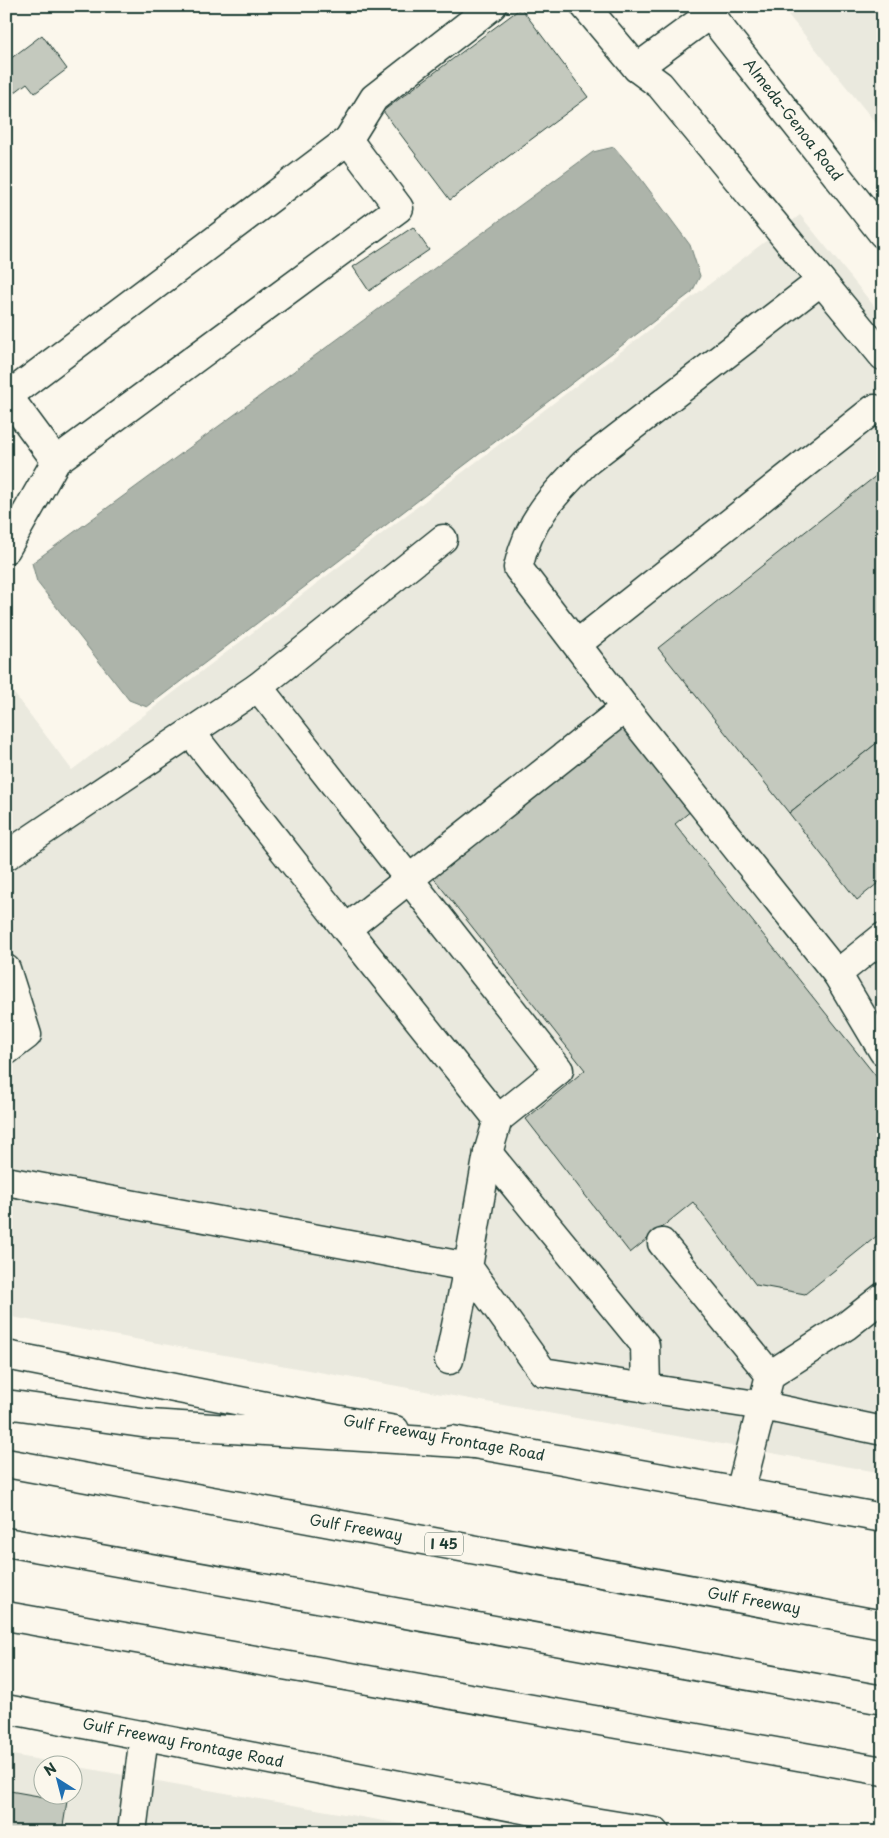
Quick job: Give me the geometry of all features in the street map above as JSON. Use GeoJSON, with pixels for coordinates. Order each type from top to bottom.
{"type":"FeatureCollection","features":[{"type":"Feature","properties":{"kind":"main road"},"geometry":{"type":"LineString","coordinates":[[56,461],[8,396],[348,140],[374,98],[492,6]]}},
{"type":"Feature","properties":{"kind":"main road"},"geometry":{"type":"LineString","coordinates":[[585,6],[637,68],[660,85],[883,356]]}},
{"type":"Feature","properties":{"kind":"main road"},"geometry":{"type":"LineString","coordinates":[[637,68],[706,10]]}},
{"type":"Feature","properties":{"kind":"main road","name":"Almeda-Genoa Road"},"geometry":{"type":"LineString","coordinates":[[706,10],[883,234]]}},
{"type":"Feature","properties":{"kind":"main road"},"geometry":{"type":"LineString","coordinates":[[6,549],[56,461],[399,208],[348,140]]}},
{"type":"Feature","properties":{"kind":"main road"},"geometry":{"type":"LineString","coordinates":[[821,281],[585,463],[554,494],[534,523],[522,550],[518,568],[625,708],[837,974],[883,1051]]}},
{"type":"Feature","properties":{"kind":"main road"},"geometry":{"type":"LineString","coordinates":[[577,644],[874,409]]}},
{"type":"Feature","properties":{"kind":"main road"},"geometry":{"type":"LineString","coordinates":[[6,856],[258,687],[443,539]]}},
{"type":"Feature","properties":{"kind":"main road"},"geometry":{"type":"LineString","coordinates":[[258,687],[559,1070],[498,1119],[488,1153],[449,1360]]}},
{"type":"Feature","properties":{"kind":"main road"},"geometry":{"type":"LineString","coordinates":[[346,929],[625,708]]}},
{"type":"Feature","properties":{"kind":"main road"},"geometry":{"type":"LineString","coordinates":[[191,733],[498,1119]]}},
{"type":"Feature","properties":{"kind":"main road"},"geometry":{"type":"LineString","coordinates":[[837,974],[883,937]]}},
{"type":"Feature","properties":{"kind":"main road"},"geometry":{"type":"LineString","coordinates":[[6,969],[27,1035],[6,1052]]}},
{"type":"Feature","properties":{"kind":"main road"},"geometry":{"type":"LineString","coordinates":[[488,1153],[645,1345],[646,1389]]}},
{"type":"Feature","properties":{"kind":"main road"},"geometry":{"type":"LineString","coordinates":[[6,1181],[468,1267],[543,1372],[763,1406],[883,1431]]}},
{"type":"Feature","properties":{"kind":"main road"},"geometry":{"type":"LineString","coordinates":[[662,1243],[770,1375]]}},
{"type":"Feature","properties":{"kind":"main road"},"geometry":{"type":"LineString","coordinates":[[740,1492],[770,1375],[846,1326],[883,1297]]}},
{"type":"Feature","properties":{"kind":"main road","name":"Gulf Freeway Frontage Road"},"geometry":{"type":"LineString","coordinates":[[6,1355],[281,1409],[883,1518]]}},
{"type":"Feature","properties":{"kind":"main road"},"geometry":{"type":"LineString","coordinates":[[6,1404],[149,1424],[476,1444]]}},
{"type":"Feature","properties":{"kind":"main road","name":"Gulf Freeway"},"geometry":{"type":"LineString","coordinates":[[6,1464],[883,1625]]}},
{"type":"Feature","properties":{"kind":"main road"},"geometry":{"type":"LineString","coordinates":[[6,1542],[883,1700]]}},
{"type":"Feature","properties":{"kind":"main road"},"geometry":{"type":"LineString","coordinates":[[6,1616],[883,1771]]}},
{"type":"Feature","properties":{"kind":"main road","name":"Gulf Freeway Frontage Road"},"geometry":{"type":"LineString","coordinates":[[6,1709],[144,1735],[573,1825],[655,1832]]}},
{"type":"Feature","properties":{"kind":"main road"},"geometry":{"type":"LineString","coordinates":[[132,1832],[144,1735]]}},
{"type":"Feature","properties":{"kind":"shaded area"},"geometry":{"type":"Polygon","coordinates":[[[781,6],[883,6],[883,132],[781,6]]]}},
{"type":"Feature","properties":{"kind":"shaded area"},"geometry":{"type":"Polygon","coordinates":[[[614,147],[638,175],[690,245],[700,276],[692,292],[147,707],[129,700],[37,582],[32,563],[593,152],[614,147]]]}},
{"type":"Feature","properties":{"kind":"shaded area"},"geometry":{"type":"Polygon","coordinates":[[[800,215],[883,317],[883,1473],[6,1316],[6,683],[72,770],[800,215]]]}},
{"type":"Feature","properties":{"kind":"shaded area"},"geometry":{"type":"Polygon","coordinates":[[[6,1754],[32,1758],[32,1806],[82,1806],[82,1768],[446,1832],[6,1832],[6,1754]]]}},
{"type":"Feature","properties":{"kind":"building"},"geometry":{"type":"Polygon","coordinates":[[[521,8],[588,97],[450,200],[383,111],[521,8]]]}},
{"type":"Feature","properties":{"kind":"building"},"geometry":{"type":"Polygon","coordinates":[[[42,35],[67,69],[35,93],[27,83],[6,99],[6,62],[42,35]]]}},
{"type":"Feature","properties":{"kind":"building"},"geometry":{"type":"Polygon","coordinates":[[[413,227],[429,250],[369,291],[353,267],[413,227]]]}},
{"type":"Feature","properties":{"kind":"building"},"geometry":{"type":"Polygon","coordinates":[[[877,475],[883,482],[883,738],[789,813],[658,648],[877,475]]]}},
{"type":"Feature","properties":{"kind":"building"},"geometry":{"type":"Polygon","coordinates":[[[624,724],[692,810],[675,824],[883,1085],[883,1231],[805,1294],[756,1285],[693,1202],[630,1253],[526,1119],[585,1070],[432,876],[624,724]]]}},
{"type":"Feature","properties":{"kind":"building"},"geometry":{"type":"Polygon","coordinates":[[[883,738],[883,879],[857,900],[789,813],[883,738]]]}},
{"type":"Feature","properties":{"kind":"building"},"geometry":{"type":"Polygon","coordinates":[[[10,1791],[32,1795],[32,1806],[66,1806],[62,1832],[6,1832],[6,1809],[10,1791]]]}}]}
